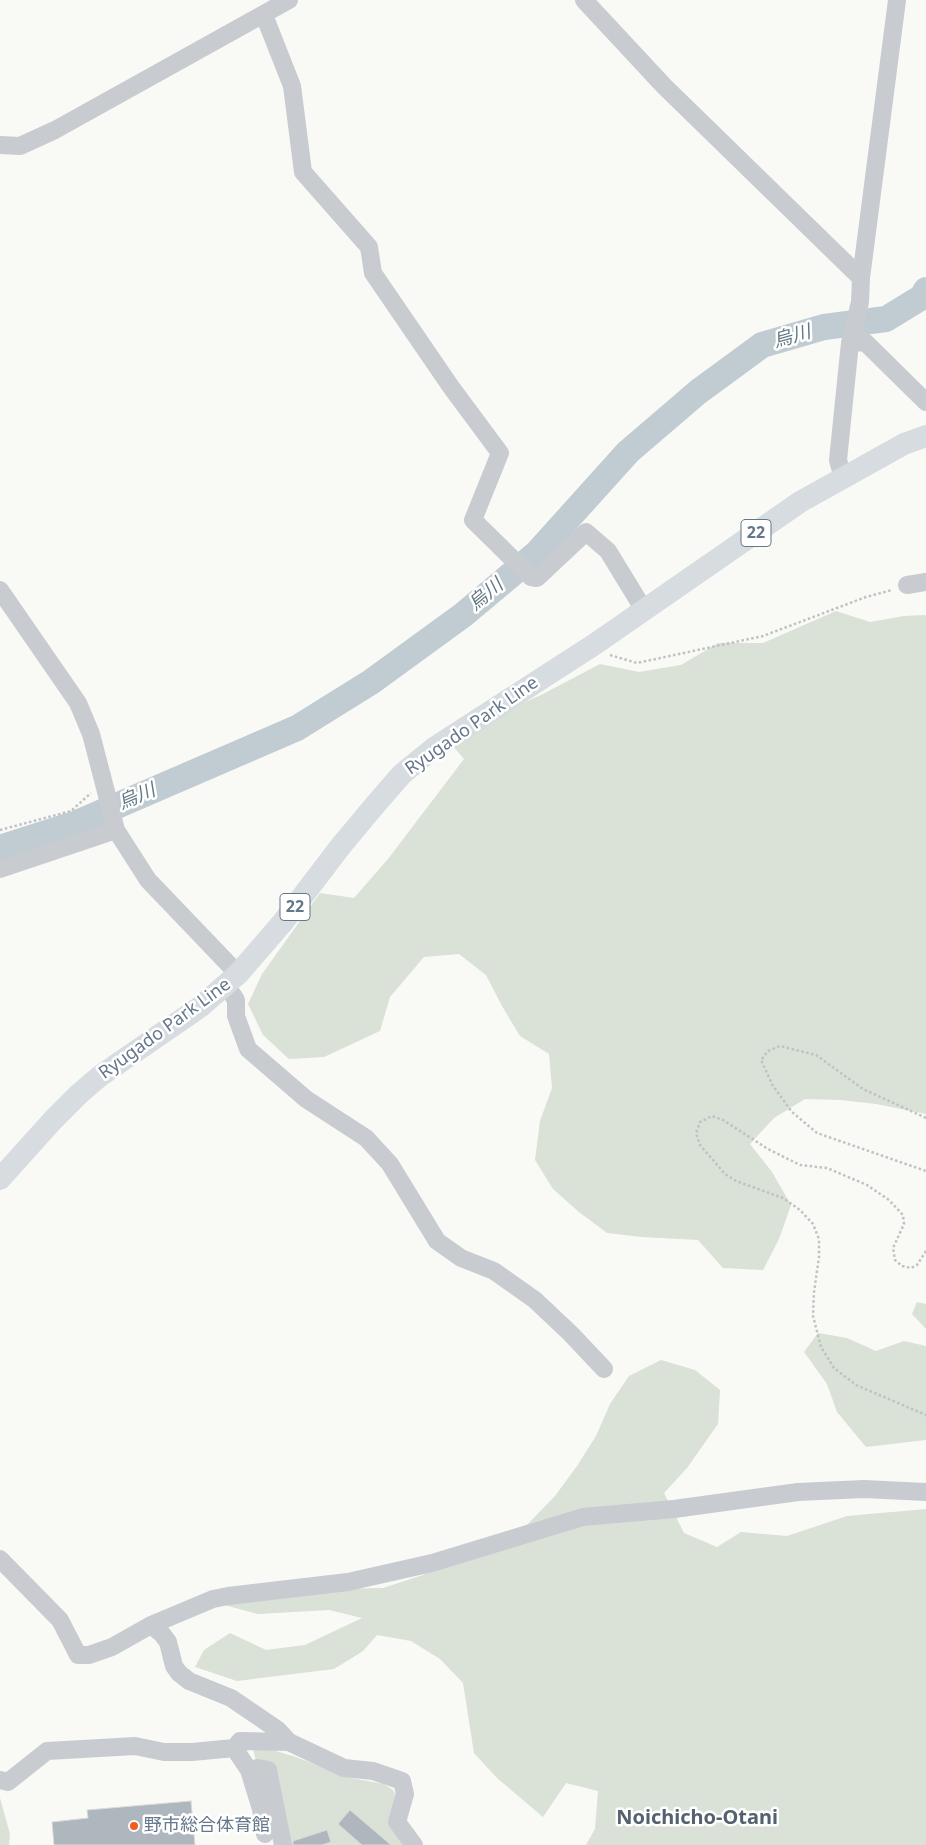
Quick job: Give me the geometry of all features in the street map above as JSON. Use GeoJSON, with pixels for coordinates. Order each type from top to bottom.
{"type":"FeatureCollection","features":[{"type":"Feature","properties":{"kind":"main road","name":"Ryugado Park Line"},"geometry":{"type":"LineString","coordinates":[[0,1180],[53,1120],[86,1088],[100,1076],[200,1007],[232,980],[283,922],[340,847],[402,774],[434,748],[595,644],[800,502],[904,444],[926,436]]}},
{"type":"Feature","properties":{"kind":"street"},"geometry":{"type":"LineString","coordinates":[[0,145],[20,146],[56,130],[289,0]]}},
{"type":"Feature","properties":{"kind":"street"},"geometry":{"type":"LineString","coordinates":[[584,0],[664,86],[861,278]]}},
{"type":"Feature","properties":{"kind":"street"},"geometry":{"type":"LineString","coordinates":[[844,478],[838,460],[850,343],[860,302],[861,278],[897,0]]}},
{"type":"Feature","properties":{"kind":"street"},"geometry":{"type":"LineString","coordinates":[[264,15],[292,86],[303,172],[369,247],[373,273],[500,453],[473,520],[531,577],[537,578],[586,532],[608,551],[644,610]]}},
{"type":"Feature","properties":{"kind":"street"},"geometry":{"type":"LineString","coordinates":[[850,343],[865,342],[926,402]]}},
{"type":"Feature","properties":{"kind":"street"},"geometry":{"type":"LineString","coordinates":[[907,585],[926,582]]}},
{"type":"Feature","properties":{"kind":"street"},"geometry":{"type":"LineString","coordinates":[[0,590],[78,703],[91,734],[115,827],[148,880],[232,980],[236,1000],[236,1016],[248,1049],[306,1099],[366,1138],[390,1164],[437,1241],[461,1258],[494,1271],[535,1300],[604,1369]]}},
{"type":"Feature","properties":{"kind":"street"},"geometry":{"type":"LineString","coordinates":[[0,869],[115,827]]}},
{"type":"Feature","properties":{"kind":"street"},"geometry":{"type":"LineString","coordinates":[[0,1559],[60,1620],[78,1655],[90,1655],[112,1647],[151,1625],[213,1599],[348,1582],[432,1563],[583,1517],[674,1509],[798,1492],[864,1488],[926,1492]]}},
{"type":"Feature","properties":{"kind":"street"},"geometry":{"type":"LineString","coordinates":[[151,1625],[168,1642],[174,1666],[189,1681],[231,1698],[278,1730],[289,1742],[344,1768],[373,1771],[402,1781],[405,1794],[397,1822],[414,1845]]}},
{"type":"Feature","properties":{"kind":"street"},"geometry":{"type":"LineString","coordinates":[[0,1780],[8,1782],[47,1751],[135,1746],[164,1752],[192,1752],[234,1748],[240,1741],[289,1742]]}},
{"type":"Feature","properties":{"kind":"street"},"geometry":{"type":"LineString","coordinates":[[234,1748],[249,1770],[261,1809],[265,1834]]}},
{"type":"Feature","properties":{"kind":"street"},"geometry":{"type":"LineString","coordinates":[[249,1770],[258,1768],[268,1770],[283,1845]]}},
{"type":"Feature","properties":{"kind":"path"},"geometry":{"type":"LineString","coordinates":[[595,644],[609,655],[637,663],[763,636],[907,585]]}},
{"type":"Feature","properties":{"kind":"path"},"geometry":{"type":"LineString","coordinates":[[0,830],[72,811],[105,788]]}},
{"type":"Feature","properties":{"kind":"path"},"geometry":{"type":"LineString","coordinates":[[926,1118],[863,1089],[816,1055],[780,1046],[768,1051],[761,1060],[773,1086],[792,1112],[817,1133],[926,1171]]}},
{"type":"Feature","properties":{"kind":"path"},"geometry":{"type":"LineString","coordinates":[[926,1251],[917,1265],[911,1268],[902,1266],[895,1260],[893,1248],[904,1224],[904,1215],[889,1200],[867,1185],[828,1168],[800,1165],[768,1149],[722,1120],[712,1116],[700,1122],[696,1133],[700,1145],[725,1174],[736,1181],[783,1198],[800,1210],[813,1224],[819,1239],[813,1316],[821,1347],[834,1368],[856,1385],[926,1415]]}},
{"type":"Feature","properties":{"kind":"shaded area"},"geometry":{"type":"Polygon","coordinates":[[[836,611],[870,622],[904,616],[926,615],[926,1114],[876,1104],[841,1100],[805,1099],[774,1118],[750,1144],[772,1172],[791,1205],[779,1239],[763,1270],[723,1268],[698,1240],[607,1233],[553,1189],[535,1160],[540,1121],[552,1088],[549,1054],[520,1036],[486,975],[459,954],[424,957],[390,997],[380,1031],[324,1057],[289,1059],[263,1035],[248,1004],[262,974],[320,893],[354,898],[388,859],[464,759],[452,745],[486,720],[541,695],[600,664],[639,672],[681,665],[718,643],[763,643],[836,611]]]}},
{"type":"Feature","properties":{"kind":"shaded area"},"geometry":{"type":"Polygon","coordinates":[[[917,1302],[926,1304],[926,1329],[912,1314],[917,1302]]]}},
{"type":"Feature","properties":{"kind":"shaded area"},"geometry":{"type":"Polygon","coordinates":[[[818,1333],[847,1338],[876,1351],[904,1341],[926,1346],[926,1440],[866,1447],[837,1412],[827,1384],[804,1352],[818,1333]]]}},
{"type":"Feature","properties":{"kind":"shaded area"},"geometry":{"type":"Polygon","coordinates":[[[661,1360],[695,1370],[720,1390],[718,1424],[687,1468],[664,1493],[684,1533],[717,1547],[741,1532],[787,1536],[847,1516],[926,1509],[926,1845],[586,1845],[595,1829],[598,1791],[566,1783],[543,1817],[497,1778],[474,1753],[463,1683],[440,1659],[411,1641],[377,1635],[363,1651],[334,1669],[237,1681],[195,1667],[204,1650],[230,1633],[266,1650],[305,1645],[362,1618],[329,1610],[258,1614],[209,1601],[294,1590],[383,1588],[423,1575],[455,1558],[521,1531],[555,1496],[577,1466],[596,1436],[610,1404],[629,1376],[661,1360]]]}},
{"type":"Feature","properties":{"kind":"shaded area"},"geometry":{"type":"Polygon","coordinates":[[[252,1744],[296,1757],[351,1778],[384,1784],[393,1790],[398,1799],[409,1845],[275,1845],[252,1744]]]}},
{"type":"Feature","properties":{"kind":"shaded area"},"geometry":{"type":"Polygon","coordinates":[[[0,1798],[10,1834],[9,1845],[0,1845],[0,1798]]]}},
{"type":"Feature","properties":{"kind":"building","name":"野市総合体育館"},"geometry":{"type":"Polygon","coordinates":[[[191,1801],[195,1845],[54,1845],[52,1822],[88,1818],[87,1810],[191,1801]]]}},
{"type":"Feature","properties":{"kind":"building"},"geometry":{"type":"Polygon","coordinates":[[[350,1810],[391,1845],[362,1845],[338,1824],[350,1810]]]}},
{"type":"Feature","properties":{"kind":"building"},"geometry":{"type":"Polygon","coordinates":[[[327,1830],[331,1842],[322,1845],[293,1845],[293,1841],[327,1830]]]}},
{"type":"Feature","properties":{"kind":"waterway","name":"烏川"},"geometry":{"type":"LineString","coordinates":[[0,848],[77,823],[297,728],[371,682],[463,615],[537,553],[628,452],[698,392],[762,345],[824,327],[886,319],[922,297],[926,290]]}},
{"type":"Feature","properties":{"kind":"place","name":"野市総合体育館"},"geometry":{"type":"Point","coordinates":[134,1826]}},
{"type":"Feature","properties":{"kind":"district","name":"Noichicho-Otani"},"geometry":{"type":"Point","coordinates":[697,1818]}}]}
